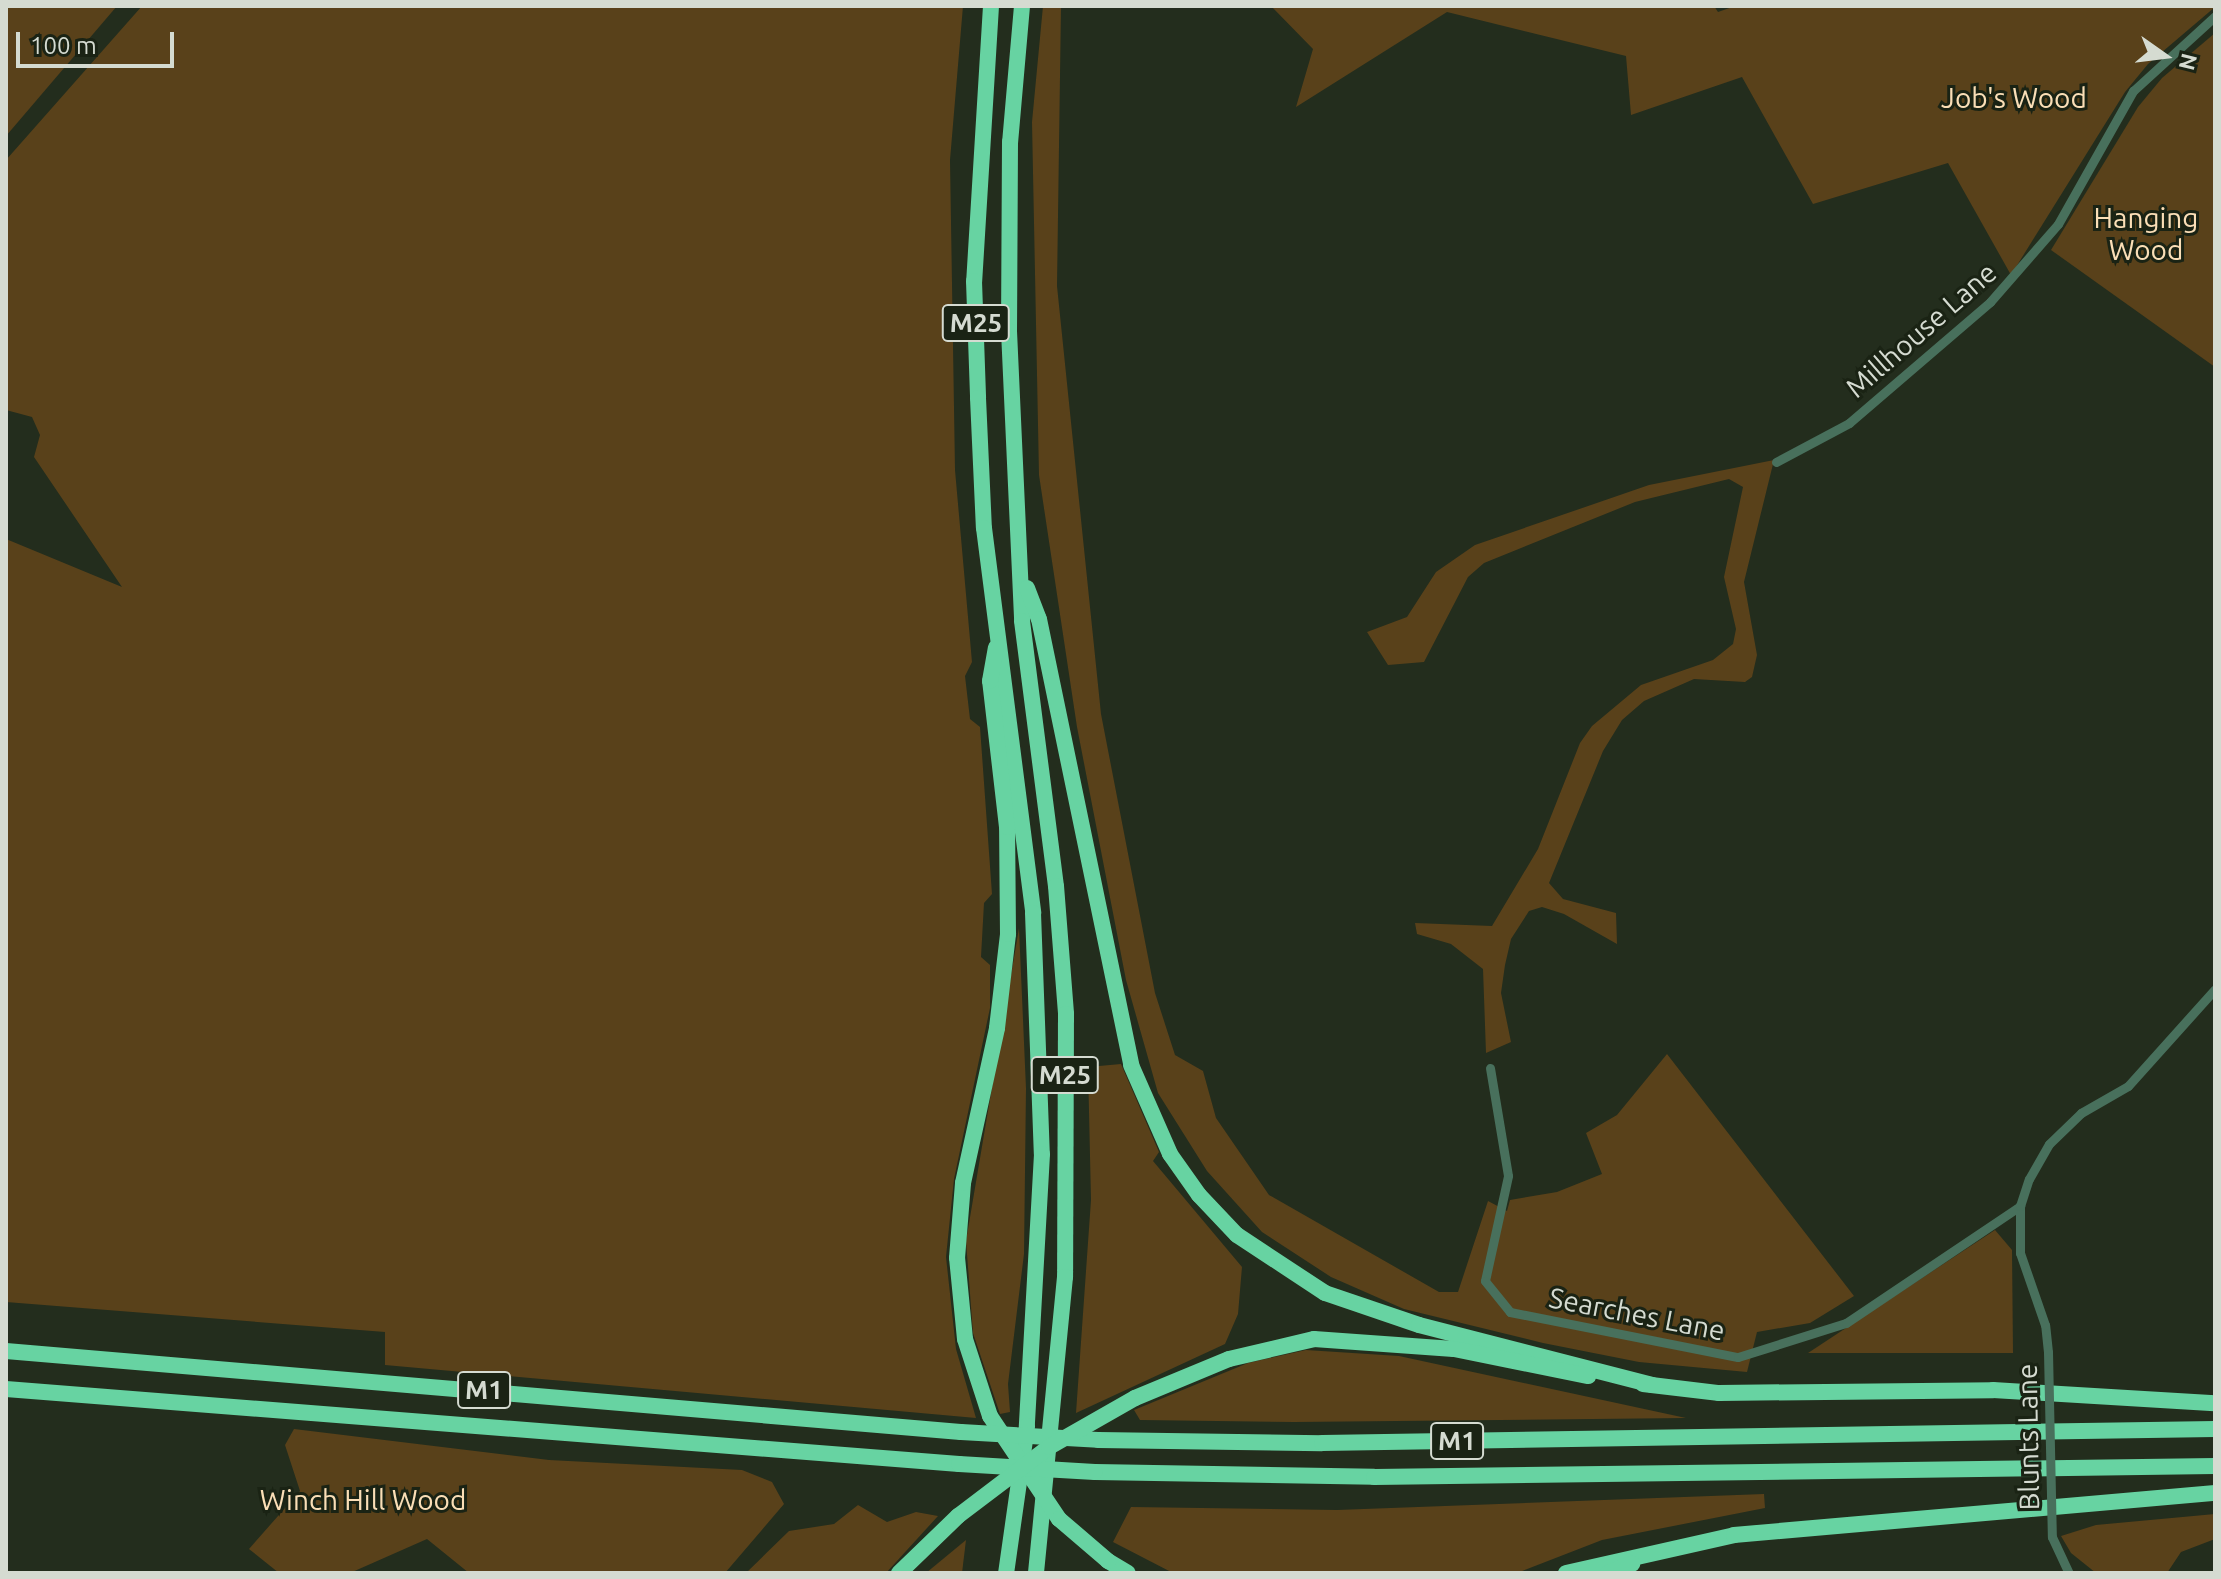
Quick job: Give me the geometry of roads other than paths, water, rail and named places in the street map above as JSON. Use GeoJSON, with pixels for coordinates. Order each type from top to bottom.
{"type":"FeatureCollection","features":[{"type":"Feature","properties":{"kind":"highway","name":"M25"},"geometry":{"type":"LineString","coordinates":[[991,6],[974,281],[984,528],[1033,913],[1042,1154],[1027,1426],[1006,1573]]}},
{"type":"Feature","properties":{"kind":"highway","name":"M25"},"geometry":{"type":"LineString","coordinates":[[1022,6],[1010,142],[1008,285],[1023,579],[1022,621],[1056,886],[1066,1014],[1065,1277],[1036,1573]]}},
{"type":"Feature","properties":{"kind":"highway"},"geometry":{"type":"LineString","coordinates":[[1023,579],[1039,619],[1131,1065],[1165,1144],[1199,1195],[1237,1235],[1325,1293],[1419,1325],[1652,1385]]}},
{"type":"Feature","properties":{"kind":"highway"},"geometry":{"type":"LineString","coordinates":[[997,639],[990,681],[1007,827],[1008,934],[997,1028],[963,1183],[957,1258],[965,1339],[990,1416],[1059,1519],[1108,1561],[1128,1573]]}},
{"type":"Feature","properties":{"kind":"highway"},"geometry":{"type":"LineString","coordinates":[[899,1573],[958,1516],[1026,1463],[1135,1398],[1229,1359],[1314,1339],[1350,1338],[1454,1349],[1652,1385],[1719,1393],[1993,1390],[2215,1403]]}},
{"type":"Feature","properties":{"kind":"highway","name":"M1"},"geometry":{"type":"LineString","coordinates":[[6,1351],[961,1432],[1098,1440],[1322,1443],[2215,1429]]}},
{"type":"Feature","properties":{"kind":"highway","name":"M1"},"geometry":{"type":"LineString","coordinates":[[6,1389],[1095,1472],[1374,1477],[2215,1466]]}},
{"type":"Feature","properties":{"kind":"highway"},"geometry":{"type":"LineString","coordinates":[[1566,1573],[1694,1541],[2215,1493]]}},
{"type":"Feature","properties":{"kind":"highway"},"geometry":{"type":"LineString","coordinates":[[1608,1573],[1694,1541]]}},
{"type":"Feature","properties":{"kind":"street","name":"Millhouse Lane"},"geometry":{"type":"LineString","coordinates":[[1776,462],[1849,423],[1982,310],[2058,224],[2133,91],[2215,16]]}},
{"type":"Feature","properties":{"kind":"street"},"geometry":{"type":"LineString","coordinates":[[2020,1206],[2049,1144],[2081,1113],[2128,1086],[2215,989]]}},
{"type":"Feature","properties":{"kind":"street","name":"Searches Lane"},"geometry":{"type":"LineString","coordinates":[[1490,1068],[1508,1176],[1485,1281],[1510,1312],[1738,1357],[1846,1323],[2020,1206]]}},
{"type":"Feature","properties":{"kind":"street","name":"Blunts Lane"},"geometry":{"type":"LineString","coordinates":[[2020,1206],[2020,1253],[2036,1298],[2048,1352],[2052,1537],[2069,1573]]}},
{"type":"Feature","properties":{"kind":"park label","name":"Job's Wood"},"geometry":{"type":"Point","coordinates":[2014,98]}},
{"type":"Feature","properties":{"kind":"park label","name":"Hanging Wood"},"geometry":{"type":"Point","coordinates":[2146,234]}},
{"type":"Feature","properties":{"kind":"park label","name":"Winch Hill Wood"},"geometry":{"type":"Point","coordinates":[363,1500]}}]}
